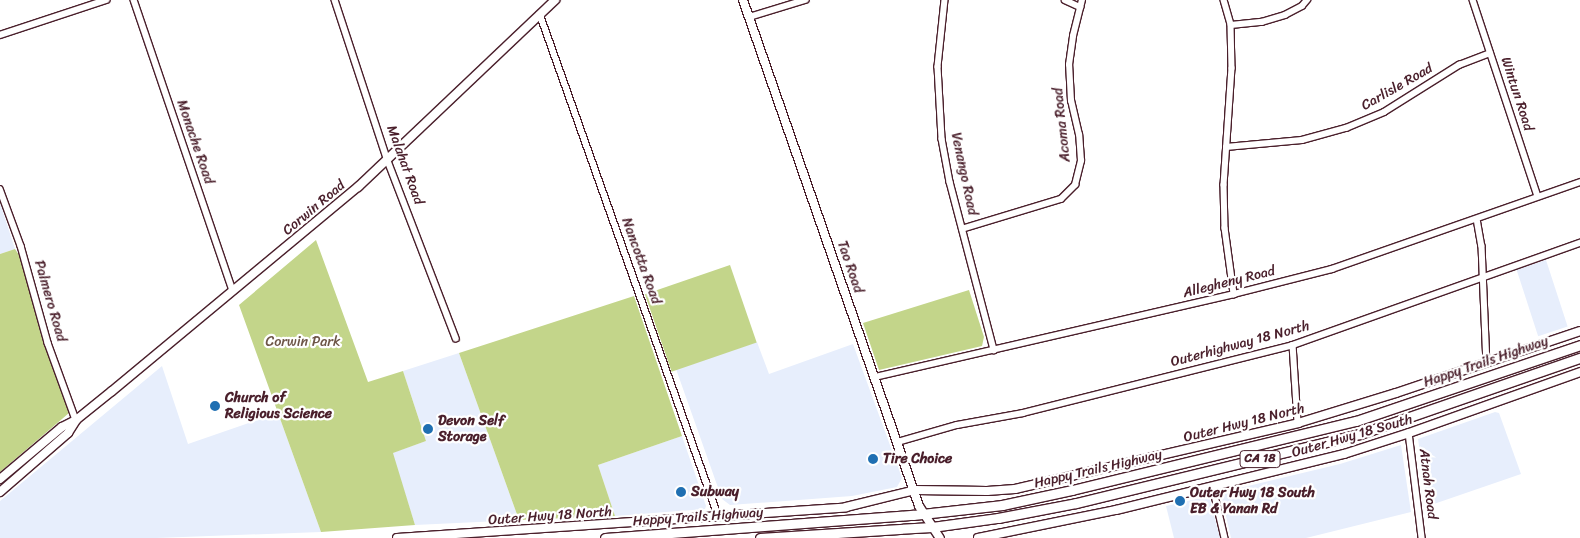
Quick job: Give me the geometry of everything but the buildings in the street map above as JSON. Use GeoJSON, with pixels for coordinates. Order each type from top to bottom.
{"type":"FeatureCollection","features":[{"type":"Feature","properties":{"kind":"main road","name":"Happy Trails Highway"},"geometry":{"type":"LineString","coordinates":[[606,538],[970,510],[1011,503],[1356,422],[1580,345]]}},
{"type":"Feature","properties":{"kind":"main road","name":"Happy Trails Highway"},"geometry":{"type":"LineString","coordinates":[[760,538],[932,527],[998,518],[1076,502],[1360,434],[1580,358]]}},
{"type":"Feature","properties":{"kind":"street"},"geometry":{"type":"LineString","coordinates":[[0,35],[106,0]]}},
{"type":"Feature","properties":{"kind":"street","name":"Monache Road"},"geometry":{"type":"LineString","coordinates":[[134,0],[233,291]]}},
{"type":"Feature","properties":{"kind":"street","name":"Malahat Road"},"geometry":{"type":"LineString","coordinates":[[335,0],[388,161],[456,338]]}},
{"type":"Feature","properties":{"kind":"street","name":"Corwin Road"},"geometry":{"type":"LineString","coordinates":[[0,479],[62,427],[76,420],[388,161],[555,0]]}},
{"type":"Feature","properties":{"kind":"street","name":"Tao Road"},"geometry":{"type":"LineString","coordinates":[[743,0],[923,514],[940,538]]}},
{"type":"Feature","properties":{"kind":"street"},"geometry":{"type":"LineString","coordinates":[[749,17],[805,0]]}},
{"type":"Feature","properties":{"kind":"street","name":"Venango Road"},"geometry":{"type":"LineString","coordinates":[[944,0],[938,67],[942,139],[950,182],[994,350]]}},
{"type":"Feature","properties":{"kind":"street"},"geometry":{"type":"LineString","coordinates":[[1065,0],[1080,7]]}},
{"type":"Feature","properties":{"kind":"street","name":"Acoma Road"},"geometry":{"type":"LineString","coordinates":[[962,230],[1061,199],[1075,184],[1081,161],[1071,101],[1069,65],[1082,0]]}},
{"type":"Feature","properties":{"kind":"street"},"geometry":{"type":"LineString","coordinates":[[1224,0],[1231,25],[1232,68],[1226,147],[1225,228],[1234,294]]}},
{"type":"Feature","properties":{"kind":"street"},"geometry":{"type":"LineString","coordinates":[[1231,25],[1262,22],[1285,15],[1302,6],[1308,0]]}},
{"type":"Feature","properties":{"kind":"street","name":"Wintun Road"},"geometry":{"type":"LineString","coordinates":[[1473,0],[1538,196]]}},
{"type":"Feature","properties":{"kind":"street","name":"Nancotta Road"},"geometry":{"type":"LineString","coordinates":[[540,14],[718,515]]}},
{"type":"Feature","properties":{"kind":"street","name":"Carlisle Road"},"geometry":{"type":"LineString","coordinates":[[1226,147],[1302,140],[1346,128],[1384,112],[1458,65],[1490,53]]}},
{"type":"Feature","properties":{"kind":"street","name":"Allegheny Road"},"geometry":{"type":"LineString","coordinates":[[875,377],[1234,294],[1332,269],[1580,182]]}},
{"type":"Feature","properties":{"kind":"street","name":"Palmero Road"},"geometry":{"type":"LineString","coordinates":[[0,189],[23,254],[48,343],[76,420]]}},
{"type":"Feature","properties":{"kind":"street"},"geometry":{"type":"LineString","coordinates":[[1477,219],[1482,246],[1487,363]]}},
{"type":"Feature","properties":{"kind":"street","name":"Outerhighway 18 North"},"geometry":{"type":"LineString","coordinates":[[898,442],[957,425],[1023,413],[1293,346],[1484,276],[1580,244]]}},
{"type":"Feature","properties":{"kind":"street","name":"Outer Hwy 18 North"},"geometry":{"type":"LineString","coordinates":[[397,538],[846,507],[915,490],[987,492],[1015,489],[1298,423],[1580,332]]}},
{"type":"Feature","properties":{"kind":"street"},"geometry":{"type":"LineString","coordinates":[[1293,346],[1298,423]]}},
{"type":"Feature","properties":{"kind":"street","name":"Outer Hwy 18 South"},"geometry":{"type":"LineString","coordinates":[[978,538],[1213,487],[1344,454],[1580,372]]}},
{"type":"Feature","properties":{"kind":"street","name":"Corwin Road"},"geometry":{"type":"LineString","coordinates":[[0,492],[68,433],[76,420]]}},
{"type":"Feature","properties":{"kind":"street","name":"Atnah Road"},"geometry":{"type":"LineString","coordinates":[[1409,433],[1422,538]]}},
{"type":"Feature","properties":{"kind":"street"},"geometry":{"type":"LineString","coordinates":[[1213,487],[1225,538]]}},
{"type":"Feature","properties":{"kind":"shaded area"},"geometry":{"type":"Polygon","coordinates":[[[0,203],[15,249],[0,254],[0,203]]]}},
{"type":"Feature","properties":{"kind":"shaded area"},"geometry":{"type":"Polygon","coordinates":[[[1546,260],[1568,327],[1538,336],[1517,270],[1546,260]]]}},
{"type":"Feature","properties":{"kind":"shaded area"},"geometry":{"type":"Polygon","coordinates":[[[757,342],[769,374],[853,344],[902,478],[897,487],[852,496],[730,505],[722,499],[676,369],[757,342]]]}},
{"type":"Feature","properties":{"kind":"shaded area"},"geometry":{"type":"Polygon","coordinates":[[[459,353],[519,520],[415,525],[392,453],[426,441],[403,371],[459,353]]]}},
{"type":"Feature","properties":{"kind":"shaded area"},"geometry":{"type":"Polygon","coordinates":[[[162,366],[188,444],[278,413],[321,532],[156,538],[0,538],[0,501],[162,366]]]}},
{"type":"Feature","properties":{"kind":"shaded area"},"geometry":{"type":"Polygon","coordinates":[[[1495,412],[1499,413],[1521,474],[1428,506],[1418,439],[1495,412]]]}},
{"type":"Feature","properties":{"kind":"shaded area"},"geometry":{"type":"Polygon","coordinates":[[[682,436],[706,506],[705,509],[615,516],[598,465],[682,436]]]}},
{"type":"Feature","properties":{"kind":"shaded area"},"geometry":{"type":"Polygon","coordinates":[[[1401,445],[1411,512],[1306,538],[1231,538],[1221,494],[1223,492],[1340,464],[1401,445]]]}},
{"type":"Feature","properties":{"kind":"shaded area"},"geometry":{"type":"Polygon","coordinates":[[[1209,496],[1220,538],[1174,538],[1166,506],[1209,496]]]}},
{"type":"Feature","properties":{"kind":"green space","name":"Corwin Park"},"geometry":{"type":"Polygon","coordinates":[[[316,240],[368,382],[403,371],[426,441],[393,453],[415,525],[321,532],[239,305],[316,240]]]}},
{"type":"Feature","properties":{"kind":"green space"},"geometry":{"type":"Polygon","coordinates":[[[15,249],[21,258],[41,335],[69,413],[0,472],[0,254],[15,249]]]}},
{"type":"Feature","properties":{"kind":"green space"},"geometry":{"type":"Polygon","coordinates":[[[730,265],[757,343],[672,372],[645,294],[730,265]]]}},
{"type":"Feature","properties":{"kind":"green space"},"geometry":{"type":"Polygon","coordinates":[[[969,290],[984,337],[982,346],[879,370],[863,323],[969,290]]]}},
{"type":"Feature","properties":{"kind":"green space"},"geometry":{"type":"Polygon","coordinates":[[[634,296],[682,436],[598,465],[615,516],[519,520],[459,353],[634,296]]]}},
{"type":"Feature","properties":{"kind":"place","name":"Church of Religious Science"},"geometry":{"type":"Point","coordinates":[215,406]}},
{"type":"Feature","properties":{"kind":"place","name":"Devon Self Storage"},"geometry":{"type":"Point","coordinates":[428,429]}},
{"type":"Feature","properties":{"kind":"place","name":"Tire Choice"},"geometry":{"type":"Point","coordinates":[873,459]}},
{"type":"Feature","properties":{"kind":"place","name":"Subway"},"geometry":{"type":"Point","coordinates":[681,492]}},
{"type":"Feature","properties":{"kind":"place","name":"Outer Hwy 18 South EB & Yanan Rd"},"geometry":{"type":"Point","coordinates":[1180,501]}}]}
